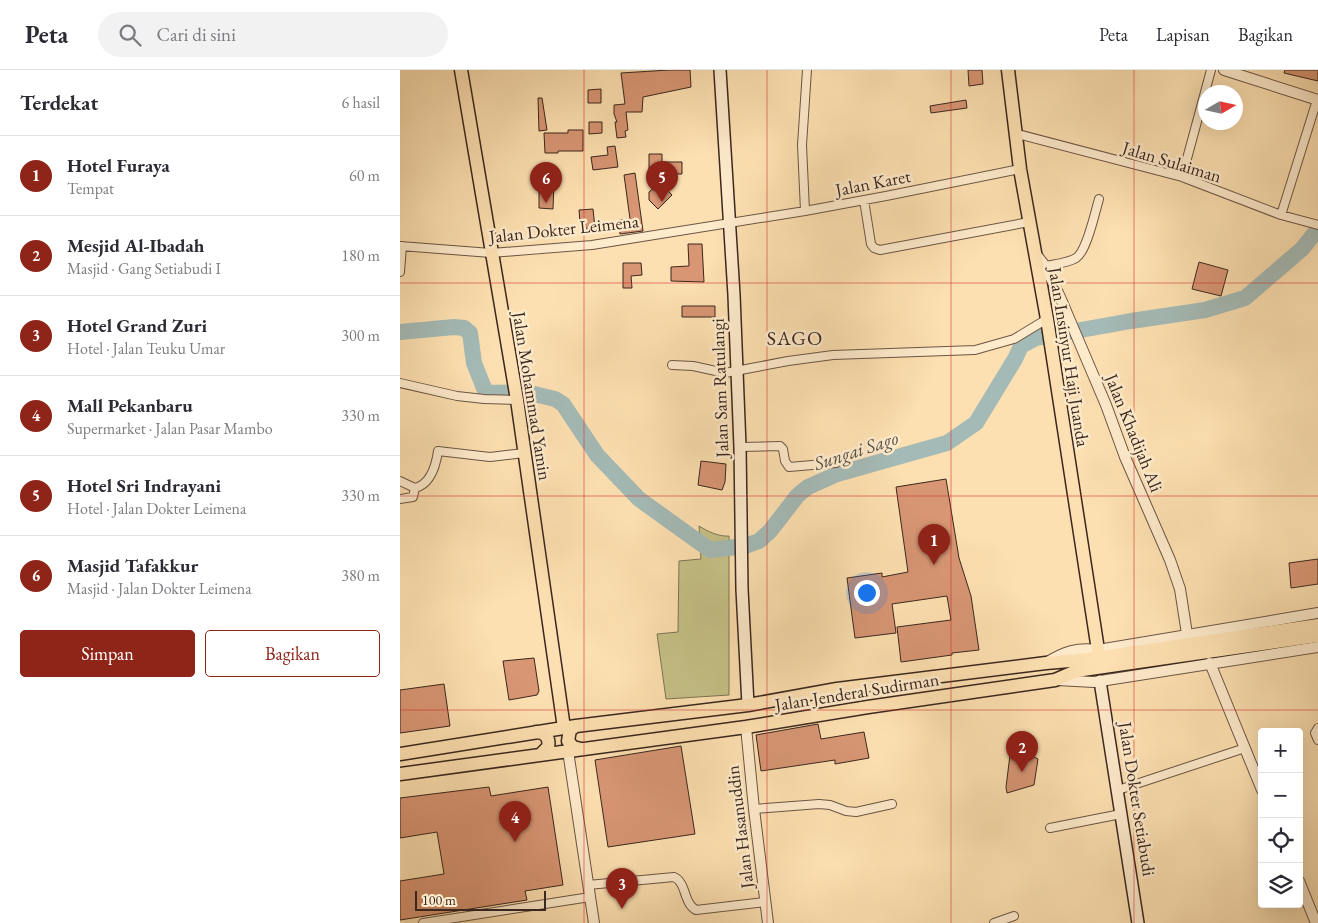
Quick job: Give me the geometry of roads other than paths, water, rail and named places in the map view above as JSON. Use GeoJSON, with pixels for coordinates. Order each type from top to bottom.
{"type":"FeatureCollection","features":[{"type":"Feature","properties":{"kind":"main road","name":"Jalan Mohammad Yamin"},"geometry":{"type":"LineString","coordinates":[[461,70],[570,727]]}},
{"type":"Feature","properties":{"kind":"main road","name":"Jalan Sam Ratulangi"},"geometry":{"type":"LineString","coordinates":[[720,70],[731,222],[748,705]]}},
{"type":"Feature","properties":{"kind":"main road","name":"Jalan Insinyur Haji Juanda"},"geometry":{"type":"LineString","coordinates":[[1008,70],[1014,133],[1028,222],[1049,331],[1098,650]]}},
{"type":"Feature","properties":{"kind":"main road","name":"Jalan Jenderal Sudirman"},"geometry":{"type":"LineString","coordinates":[[400,774],[746,727],[1055,680],[1078,666],[1318,625]]}},
{"type":"Feature","properties":{"kind":"main road","name":"Jalan Jenderal Sudirman"},"geometry":{"type":"LineString","coordinates":[[400,754],[570,727],[748,705],[837,688],[1046,663],[1078,666],[1318,636]]}},
{"type":"Feature","properties":{"kind":"main road","name":"Jalan Dokter Setiabudi"},"geometry":{"type":"LineString","coordinates":[[1100,681],[1138,923]]}},
{"type":"Feature","properties":{"kind":"main road"},"geometry":{"type":"LineString","coordinates":[[570,727],[573,727],[568,733],[568,741],[573,747],[580,749]]}},
{"type":"Feature","properties":{"kind":"main road"},"geometry":{"type":"LineString","coordinates":[[536,732],[544,733],[548,739],[548,747],[540,754]]}},
{"type":"Feature","properties":{"kind":"street"},"geometry":{"type":"LineString","coordinates":[[805,211],[802,145],[807,70]]}},
{"type":"Feature","properties":{"kind":"street"},"geometry":{"type":"LineString","coordinates":[[1182,177],[1211,70]]}},
{"type":"Feature","properties":{"kind":"street"},"geometry":{"type":"LineString","coordinates":[[1224,70],[1317,100],[1281,216]]}},
{"type":"Feature","properties":{"kind":"street","name":"Jalan Sulaiman"},"geometry":{"type":"LineString","coordinates":[[1014,133],[1182,177],[1281,216],[1316,225]]}},
{"type":"Feature","properties":{"kind":"street","name":"Jalan Karet"},"geometry":{"type":"LineString","coordinates":[[731,222],[805,211],[1020,169]]}},
{"type":"Feature","properties":{"kind":"street"},"geometry":{"type":"LineString","coordinates":[[1045,266],[1070,261],[1079,256],[1086,241],[1099,199]]}},
{"type":"Feature","properties":{"kind":"street"},"geometry":{"type":"LineString","coordinates":[[864,200],[871,244],[874,248],[880,250],[1028,222]]}},
{"type":"Feature","properties":{"kind":"street","name":"Jalan Dokter Leimena"},"geometry":{"type":"LineString","coordinates":[[401,246],[491,253],[592,245],[731,222]]}},
{"type":"Feature","properties":{"kind":"street"},"geometry":{"type":"LineString","coordinates":[[400,272],[401,246]]}},
{"type":"Feature","properties":{"kind":"street","name":"Jalan Khadijah Ali"},"geometry":{"type":"LineString","coordinates":[[1035,252],[1045,266],[1076,336],[1106,405],[1125,457],[1170,560],[1180,589],[1187,634]]}},
{"type":"Feature","properties":{"kind":"street"},"geometry":{"type":"LineString","coordinates":[[672,365],[692,366],[718,372],[736,371],[791,360],[833,355],[975,350],[1049,331]]}},
{"type":"Feature","properties":{"kind":"street"},"geometry":{"type":"LineString","coordinates":[[400,383],[457,396],[484,399],[516,393]]}},
{"type":"Feature","properties":{"kind":"street"},"geometry":{"type":"LineString","coordinates":[[740,446],[780,446],[783,449],[788,467],[836,463]]}},
{"type":"Feature","properties":{"kind":"street"},"geometry":{"type":"LineString","coordinates":[[400,481],[415,488],[421,486],[435,467],[438,451],[490,457],[524,453]]}},
{"type":"Feature","properties":{"kind":"street"},"geometry":{"type":"LineString","coordinates":[[400,499],[414,497],[415,488]]}},
{"type":"Feature","properties":{"kind":"street"},"geometry":{"type":"LineString","coordinates":[[1046,663],[1068,651],[1098,650],[1318,613]]}},
{"type":"Feature","properties":{"kind":"street"},"geometry":{"type":"LineString","coordinates":[[1055,680],[1100,681],[1318,647]]}},
{"type":"Feature","properties":{"kind":"street"},"geometry":{"type":"LineString","coordinates":[[1210,663],[1258,780]]}},
{"type":"Feature","properties":{"kind":"street","name":"Jalan Hasanuddin"},"geometry":{"type":"LineString","coordinates":[[746,727],[768,923]]}},
{"type":"Feature","properties":{"kind":"street"},"geometry":{"type":"LineString","coordinates":[[1318,728],[1315,733],[1318,740]]}},
{"type":"Feature","properties":{"kind":"street"},"geometry":{"type":"LineString","coordinates":[[1118,790],[1245,748]]}},
{"type":"Feature","properties":{"kind":"street"},"geometry":{"type":"LineString","coordinates":[[568,750],[594,923]]}},
{"type":"Feature","properties":{"kind":"street"},"geometry":{"type":"LineString","coordinates":[[754,809],[819,804],[830,805],[850,812],[892,804]]}},
{"type":"Feature","properties":{"kind":"street"},"geometry":{"type":"LineString","coordinates":[[1050,828],[1121,814]]}},
{"type":"Feature","properties":{"kind":"street"},"geometry":{"type":"LineString","coordinates":[[588,886],[674,877],[680,881],[690,906],[696,910],[765,902]]}},
{"type":"Feature","properties":{"kind":"street"},"geometry":{"type":"LineString","coordinates":[[1303,891],[1316,923]]}},
{"type":"Feature","properties":{"kind":"street"},"geometry":{"type":"LineString","coordinates":[[423,923],[590,897]]}},
{"type":"Feature","properties":{"kind":"street"},"geometry":{"type":"LineString","coordinates":[[994,923],[1014,916]]}},
{"type":"Feature","properties":{"kind":"waterway","name":"Sungai Sago"},"geometry":{"type":"LineString","coordinates":[[400,332],[454,327],[464,328],[470,333],[474,363],[486,393],[526,392],[555,399],[563,404],[597,455],[639,499],[710,550],[745,546],[759,541],[770,531],[798,495],[808,487],[837,474],[947,443],[976,423],[1021,346],[1036,338],[1205,310],[1245,298],[1302,249],[1318,229]]}},
{"type":"Feature","properties":{"kind":"place","name":"Hotel Sri Indrayani"},"geometry":{"type":"Point","coordinates":[662,202]}},
{"type":"Feature","properties":{"kind":"place","name":"Masjid Tafakkur"},"geometry":{"type":"Point","coordinates":[546,203]}},
{"type":"Feature","properties":{"kind":"place","name":"Hotel Furaya"},"geometry":{"type":"Point","coordinates":[934,565]}},
{"type":"Feature","properties":{"kind":"place","name":"Mesjid Al-Ibadah"},"geometry":{"type":"Point","coordinates":[1022,772]}},
{"type":"Feature","properties":{"kind":"place","name":"Mall Pekanbaru"},"geometry":{"type":"Point","coordinates":[515,842]}},
{"type":"Feature","properties":{"kind":"place","name":"Hotel Grand Zuri"},"geometry":{"type":"Point","coordinates":[622,909]}},
{"type":"Feature","properties":{"kind":"district","name":"SAGO"},"geometry":{"type":"Point","coordinates":[795,338]}}]}
